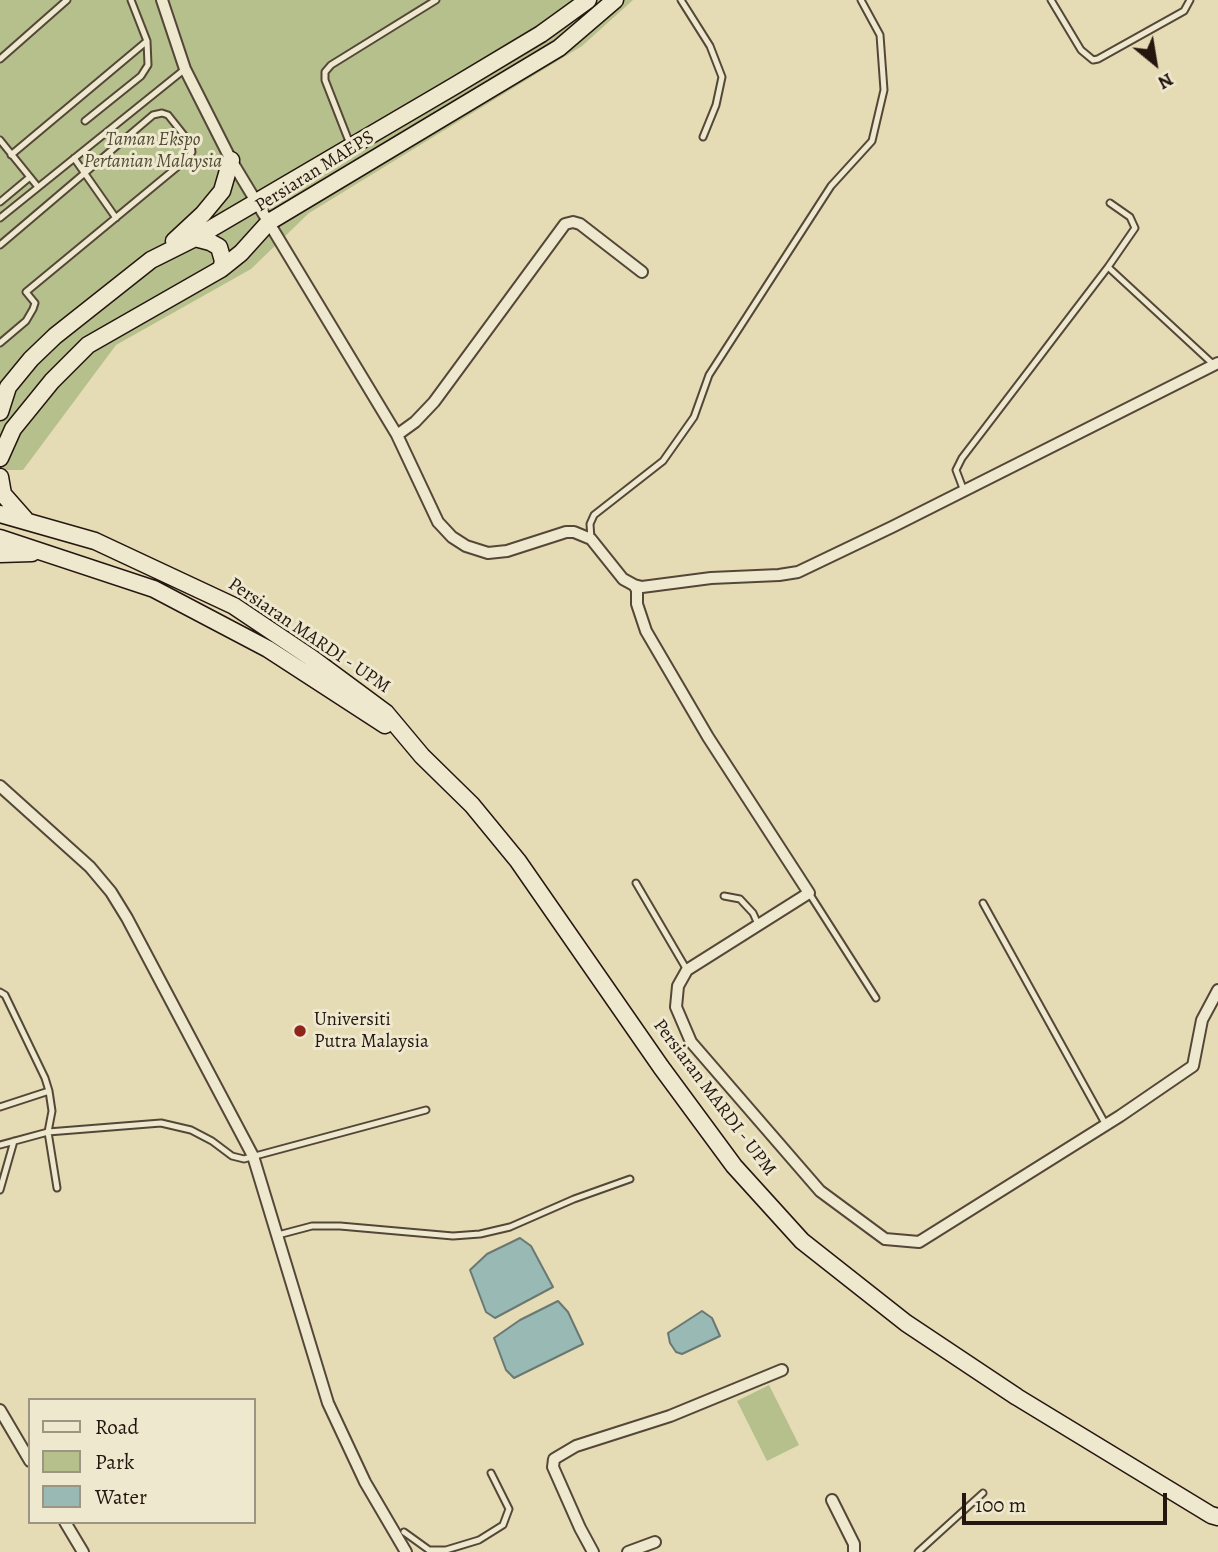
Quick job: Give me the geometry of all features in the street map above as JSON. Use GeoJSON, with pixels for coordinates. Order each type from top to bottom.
{"type":"FeatureCollection","features":[{"type":"Feature","properties":{"kind":"street"},"geometry":{"type":"LineString","coordinates":[[162,0],[186,69],[231,160],[397,435],[438,522],[466,547],[488,553],[507,551],[566,532],[591,539],[636,595],[646,631],[708,737],[809,893],[687,970],[678,986],[676,1007],[691,1042],[820,1191],[885,1239],[919,1242],[1106,1125],[1193,1066],[1202,1020],[1218,990]]}},
{"type":"Feature","properties":{"kind":"street","name":"Persiaran MAEPS"},"geometry":{"type":"LineString","coordinates":[[0,412],[4,391],[31,359],[55,336],[151,260],[195,238],[541,34],[588,0]]}},
{"type":"Feature","properties":{"kind":"street","name":"Persiaran MAEPS"},"geometry":{"type":"LineString","coordinates":[[0,458],[13,429],[52,381],[88,345],[221,269],[241,253],[269,222],[559,48],[615,0]]}},
{"type":"Feature","properties":{"kind":"street"},"geometry":{"type":"LineString","coordinates":[[151,260],[189,228],[222,191],[231,160]]}},
{"type":"Feature","properties":{"kind":"street"},"geometry":{"type":"LineString","coordinates":[[397,435],[415,422],[434,402],[565,224],[580,224],[642,272]]}},
{"type":"Feature","properties":{"kind":"street"},"geometry":{"type":"LineString","coordinates":[[195,238],[219,247],[223,261],[221,269]]}},
{"type":"Feature","properties":{"kind":"street"},"geometry":{"type":"LineString","coordinates":[[636,595],[797,572],[1216,364]]}},
{"type":"Feature","properties":{"kind":"street"},"geometry":{"type":"LineString","coordinates":[[0,477],[2,494],[25,519]]}},
{"type":"Feature","properties":{"kind":"street","name":"Persiaran MARDI - UPM"},"geometry":{"type":"LineString","coordinates":[[0,514],[96,541],[234,606],[313,659],[386,713],[422,756],[472,806],[517,861],[734,1166],[802,1241],[906,1323],[1216,1520]]}},
{"type":"Feature","properties":{"kind":"street","name":"Persiaran MARDI - UPM"},"geometry":{"type":"LineString","coordinates":[[0,538],[154,589],[268,649],[382,723],[422,756]]}},
{"type":"Feature","properties":{"kind":"street"},"geometry":{"type":"LineString","coordinates":[[0,554],[52,554]]}},
{"type":"Feature","properties":{"kind":"street"},"geometry":{"type":"LineString","coordinates":[[0,786],[90,867],[111,892],[127,918],[253,1156],[328,1403],[365,1482],[407,1552]]}},
{"type":"Feature","properties":{"kind":"street"},"geometry":{"type":"LineString","coordinates":[[593,1552],[553,1467],[554,1459],[576,1446],[670,1416],[782,1370]]}},
{"type":"Feature","properties":{"kind":"street"},"geometry":{"type":"LineString","coordinates":[[0,1410],[28,1458]]}},
{"type":"Feature","properties":{"kind":"street"},"geometry":{"type":"LineString","coordinates":[[832,1500],[854,1544],[854,1552]]}},
{"type":"Feature","properties":{"kind":"street"},"geometry":{"type":"LineString","coordinates":[[66,1524],[83,1552]]}},
{"type":"Feature","properties":{"kind":"street"},"geometry":{"type":"LineString","coordinates":[[628,1552],[656,1542]]}},
{"type":"Feature","properties":{"kind":"lane"},"geometry":{"type":"LineString","coordinates":[[0,59],[67,0]]}},
{"type":"Feature","properties":{"kind":"lane"},"geometry":{"type":"LineString","coordinates":[[85,121],[141,76],[148,65],[147,41],[131,0]]}},
{"type":"Feature","properties":{"kind":"lane"},"geometry":{"type":"LineString","coordinates":[[351,146],[325,80],[325,72],[331,65],[436,0]]}},
{"type":"Feature","properties":{"kind":"lane"},"geometry":{"type":"LineString","coordinates":[[681,0],[710,46],[722,77],[716,105],[703,137]]}},
{"type":"Feature","properties":{"kind":"lane"},"geometry":{"type":"LineString","coordinates":[[591,539],[590,524],[594,514],[663,461],[694,417],[709,375],[831,186],[872,141],[884,90],[880,35],[861,0]]}},
{"type":"Feature","properties":{"kind":"lane"},"geometry":{"type":"LineString","coordinates":[[1051,0],[1081,50],[1093,60],[1184,11],[1190,0]]}},
{"type":"Feature","properties":{"kind":"lane"},"geometry":{"type":"LineString","coordinates":[[11,155],[147,41]]}},
{"type":"Feature","properties":{"kind":"lane"},"geometry":{"type":"LineString","coordinates":[[0,218],[186,69]]}},
{"type":"Feature","properties":{"kind":"lane"},"geometry":{"type":"LineString","coordinates":[[0,245],[153,115],[168,115],[191,144],[192,152],[188,158],[26,292],[34,303],[33,309],[26,321],[0,343]]}},
{"type":"Feature","properties":{"kind":"lane"},"geometry":{"type":"LineString","coordinates":[[0,140],[38,187]]}},
{"type":"Feature","properties":{"kind":"lane"},"geometry":{"type":"LineString","coordinates":[[74,158],[116,218]]}},
{"type":"Feature","properties":{"kind":"lane"},"geometry":{"type":"LineString","coordinates":[[0,202],[30,177]]}},
{"type":"Feature","properties":{"kind":"lane"},"geometry":{"type":"LineString","coordinates":[[964,491],[956,470],[962,458],[1135,228],[1133,220],[1110,203]]}},
{"type":"Feature","properties":{"kind":"lane"},"geometry":{"type":"LineString","coordinates":[[1108,267],[1216,364]]}},
{"type":"Feature","properties":{"kind":"lane"},"geometry":{"type":"LineString","coordinates":[[635,883],[687,970]]}},
{"type":"Feature","properties":{"kind":"lane"},"geometry":{"type":"LineString","coordinates":[[809,893],[876,998]]}},
{"type":"Feature","properties":{"kind":"lane"},"geometry":{"type":"LineString","coordinates":[[724,896],[740,899],[753,913],[758,924]]}},
{"type":"Feature","properties":{"kind":"lane"},"geometry":{"type":"LineString","coordinates":[[983,903],[1106,1125]]}},
{"type":"Feature","properties":{"kind":"lane"},"geometry":{"type":"LineString","coordinates":[[0,992],[5,995],[46,1078],[52,1111],[48,1132],[57,1188]]}},
{"type":"Feature","properties":{"kind":"lane"},"geometry":{"type":"LineString","coordinates":[[0,1107],[49,1091]]}},
{"type":"Feature","properties":{"kind":"lane"},"geometry":{"type":"LineString","coordinates":[[0,1145],[48,1132],[161,1124],[191,1130],[239,1159],[426,1110]]}},
{"type":"Feature","properties":{"kind":"lane"},"geometry":{"type":"LineString","coordinates":[[0,1190],[14,1141]]}},
{"type":"Feature","properties":{"kind":"lane"},"geometry":{"type":"LineString","coordinates":[[278,1235],[312,1226],[453,1236],[480,1234],[510,1227],[574,1199],[630,1179]]}},
{"type":"Feature","properties":{"kind":"lane"},"geometry":{"type":"LineString","coordinates":[[404,1532],[429,1549],[446,1551],[479,1540],[503,1525],[509,1509],[491,1473]]}},
{"type":"Feature","properties":{"kind":"lane"},"geometry":{"type":"LineString","coordinates":[[918,1552],[983,1493]]}},
{"type":"Feature","properties":{"kind":"green space","name":"Taman Ekspo Pertanian Malaysia"},"geometry":{"type":"Polygon","coordinates":[[[0,0],[633,0],[582,46],[309,213],[251,269],[116,345],[23,470],[0,470],[0,0]]]}},
{"type":"Feature","properties":{"kind":"green space"},"geometry":{"type":"Polygon","coordinates":[[[769,1385],[799,1445],[767,1461],[737,1401],[769,1385]]]}},
{"type":"Feature","properties":{"kind":"water"},"geometry":{"type":"Polygon","coordinates":[[[520,1238],[531,1246],[553,1287],[495,1318],[486,1312],[470,1270],[487,1254],[520,1238]]]}},
{"type":"Feature","properties":{"kind":"water"},"geometry":{"type":"Polygon","coordinates":[[[558,1301],[568,1312],[583,1344],[514,1378],[506,1370],[494,1338],[520,1320],[558,1301]]]}},
{"type":"Feature","properties":{"kind":"water"},"geometry":{"type":"Polygon","coordinates":[[[702,1311],[712,1318],[720,1336],[682,1354],[676,1352],[668,1333],[702,1311]]]}},
{"type":"Feature","properties":{"kind":"place","name":"Universiti Putra Malaysia"},"geometry":{"type":"Point","coordinates":[300,1031]}}]}
